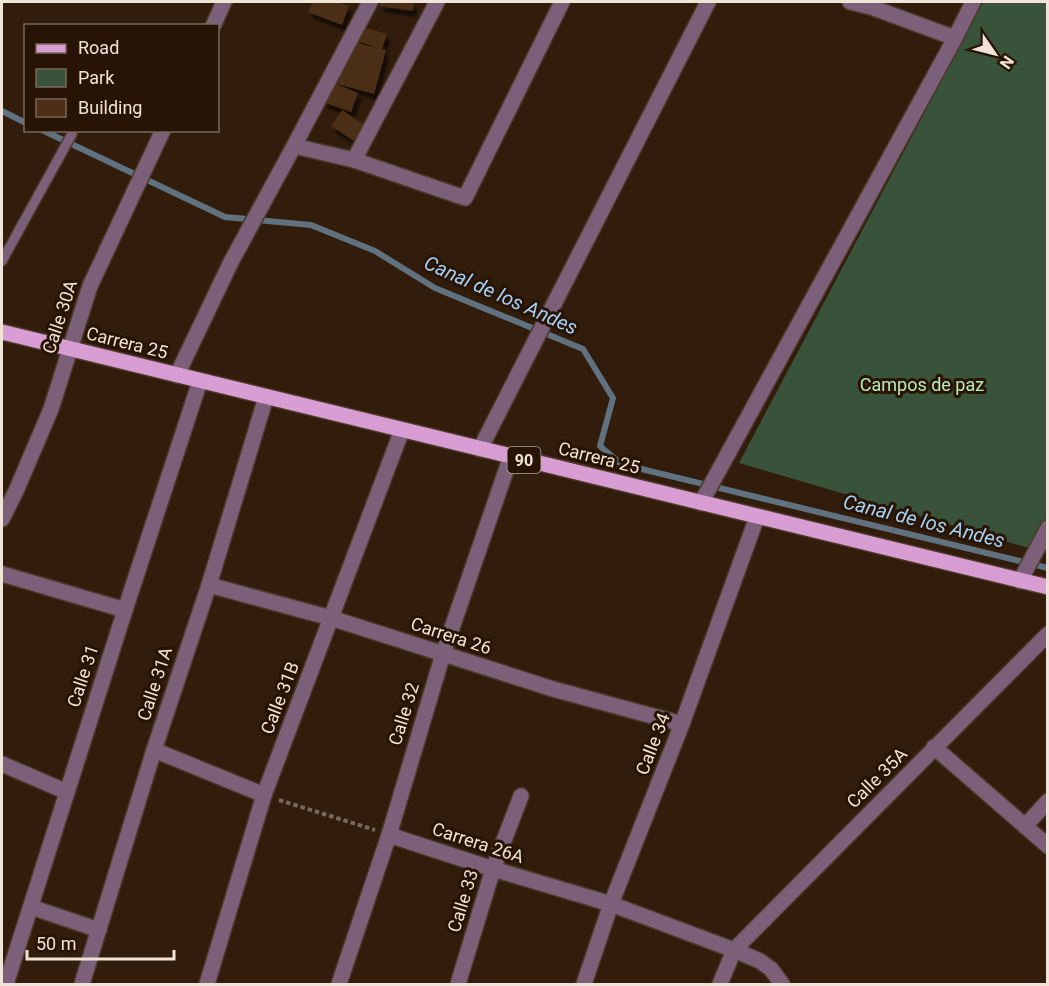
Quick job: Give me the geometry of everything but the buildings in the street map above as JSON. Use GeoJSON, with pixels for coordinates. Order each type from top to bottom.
{"type":"FeatureCollection","features":[{"type":"Feature","properties":{"kind":"main road","name":"Carrera 25"},"geometry":{"type":"LineString","coordinates":[[2,332],[1047,587]]}},
{"type":"Feature","properties":{"kind":"street"},"geometry":{"type":"LineString","coordinates":[[214,24],[224,2]]}},
{"type":"Feature","properties":{"kind":"street"},"geometry":{"type":"LineString","coordinates":[[177,375],[231,262],[370,2]]}},
{"type":"Feature","properties":{"kind":"street"},"geometry":{"type":"LineString","coordinates":[[354,160],[437,2]]}},
{"type":"Feature","properties":{"kind":"street"},"geometry":{"type":"LineString","coordinates":[[294,146],[354,160],[465,198],[562,2]]}},
{"type":"Feature","properties":{"kind":"street"},"geometry":{"type":"LineString","coordinates":[[480,449],[708,2]]}},
{"type":"Feature","properties":{"kind":"street"},"geometry":{"type":"LineString","coordinates":[[850,2],[872,4],[955,38]]}},
{"type":"Feature","properties":{"kind":"street"},"geometry":{"type":"LineString","coordinates":[[701,503],[973,2]]}},
{"type":"Feature","properties":{"kind":"street","name":"Calle 30A"},"geometry":{"type":"LineString","coordinates":[[2,519],[51,409],[90,286],[162,132]]}},
{"type":"Feature","properties":{"kind":"street","name":"Calle 31"},"geometry":{"type":"LineString","coordinates":[[6,984],[200,381]]}},
{"type":"Feature","properties":{"kind":"street","name":"Calle 31A"},"geometry":{"type":"LineString","coordinates":[[82,984],[154,750],[209,585],[266,397]]}},
{"type":"Feature","properties":{"kind":"street","name":"Calle 31B"},"geometry":{"type":"LineString","coordinates":[[207,984],[264,795],[402,430]]}},
{"type":"Feature","properties":{"kind":"street","name":"Calle 32"},"geometry":{"type":"LineString","coordinates":[[339,984],[389,835],[443,654],[511,456]]}},
{"type":"Feature","properties":{"kind":"street","name":"Calle 34"},"geometry":{"type":"LineString","coordinates":[[584,984],[610,904],[682,724],[757,517]]}},
{"type":"Feature","properties":{"kind":"street"},"geometry":{"type":"LineString","coordinates":[[1020,581],[1047,528]]}},
{"type":"Feature","properties":{"kind":"street"},"geometry":{"type":"LineString","coordinates":[[2,574],[125,610]]}},
{"type":"Feature","properties":{"kind":"street","name":"Carrera 26"},"geometry":{"type":"LineString","coordinates":[[209,585],[331,618],[553,689],[682,724]]}},
{"type":"Feature","properties":{"kind":"street","name":"Calle 35A"},"geometry":{"type":"LineString","coordinates":[[734,950],[1047,633]]}},
{"type":"Feature","properties":{"kind":"street"},"geometry":{"type":"LineString","coordinates":[[934,747],[1047,846]]}},
{"type":"Feature","properties":{"kind":"street"},"geometry":{"type":"LineString","coordinates":[[154,750],[264,795]]}},
{"type":"Feature","properties":{"kind":"street"},"geometry":{"type":"LineString","coordinates":[[2,764],[67,792]]}},
{"type":"Feature","properties":{"kind":"street","name":"Calle 33"},"geometry":{"type":"LineString","coordinates":[[458,984],[493,869],[521,796]]}},
{"type":"Feature","properties":{"kind":"street"},"geometry":{"type":"LineString","coordinates":[[1025,826],[1047,801]]}},
{"type":"Feature","properties":{"kind":"street","name":"Carrera 26A"},"geometry":{"type":"LineString","coordinates":[[389,835],[610,904],[734,950],[760,960],[771,969],[782,984]]}},
{"type":"Feature","properties":{"kind":"street"},"geometry":{"type":"LineString","coordinates":[[31,907],[99,930]]}},
{"type":"Feature","properties":{"kind":"street"},"geometry":{"type":"LineString","coordinates":[[720,984],[734,950]]}},
{"type":"Feature","properties":{"kind":"lane"},"geometry":{"type":"LineString","coordinates":[[2,261],[72,134]]}},
{"type":"Feature","properties":{"kind":"path"},"geometry":{"type":"LineString","coordinates":[[264,795],[389,835]]}},
{"type":"Feature","properties":{"kind":"green space","name":"Campos de paz"},"geometry":{"type":"Polygon","coordinates":[[[983,2],[1047,2],[1048,519],[1032,549],[739,463],[983,2]]]}},
{"type":"Feature","properties":{"kind":"waterway","name":"Canal de los Andes"},"geometry":{"type":"LineString","coordinates":[[2,111],[24,122]]}},
{"type":"Feature","properties":{"kind":"waterway","name":"Canal de los Andes"},"geometry":{"type":"LineString","coordinates":[[46,132],[225,217],[311,225],[375,251],[435,288],[583,349],[613,398],[600,446],[621,464],[1048,568]]}}]}
